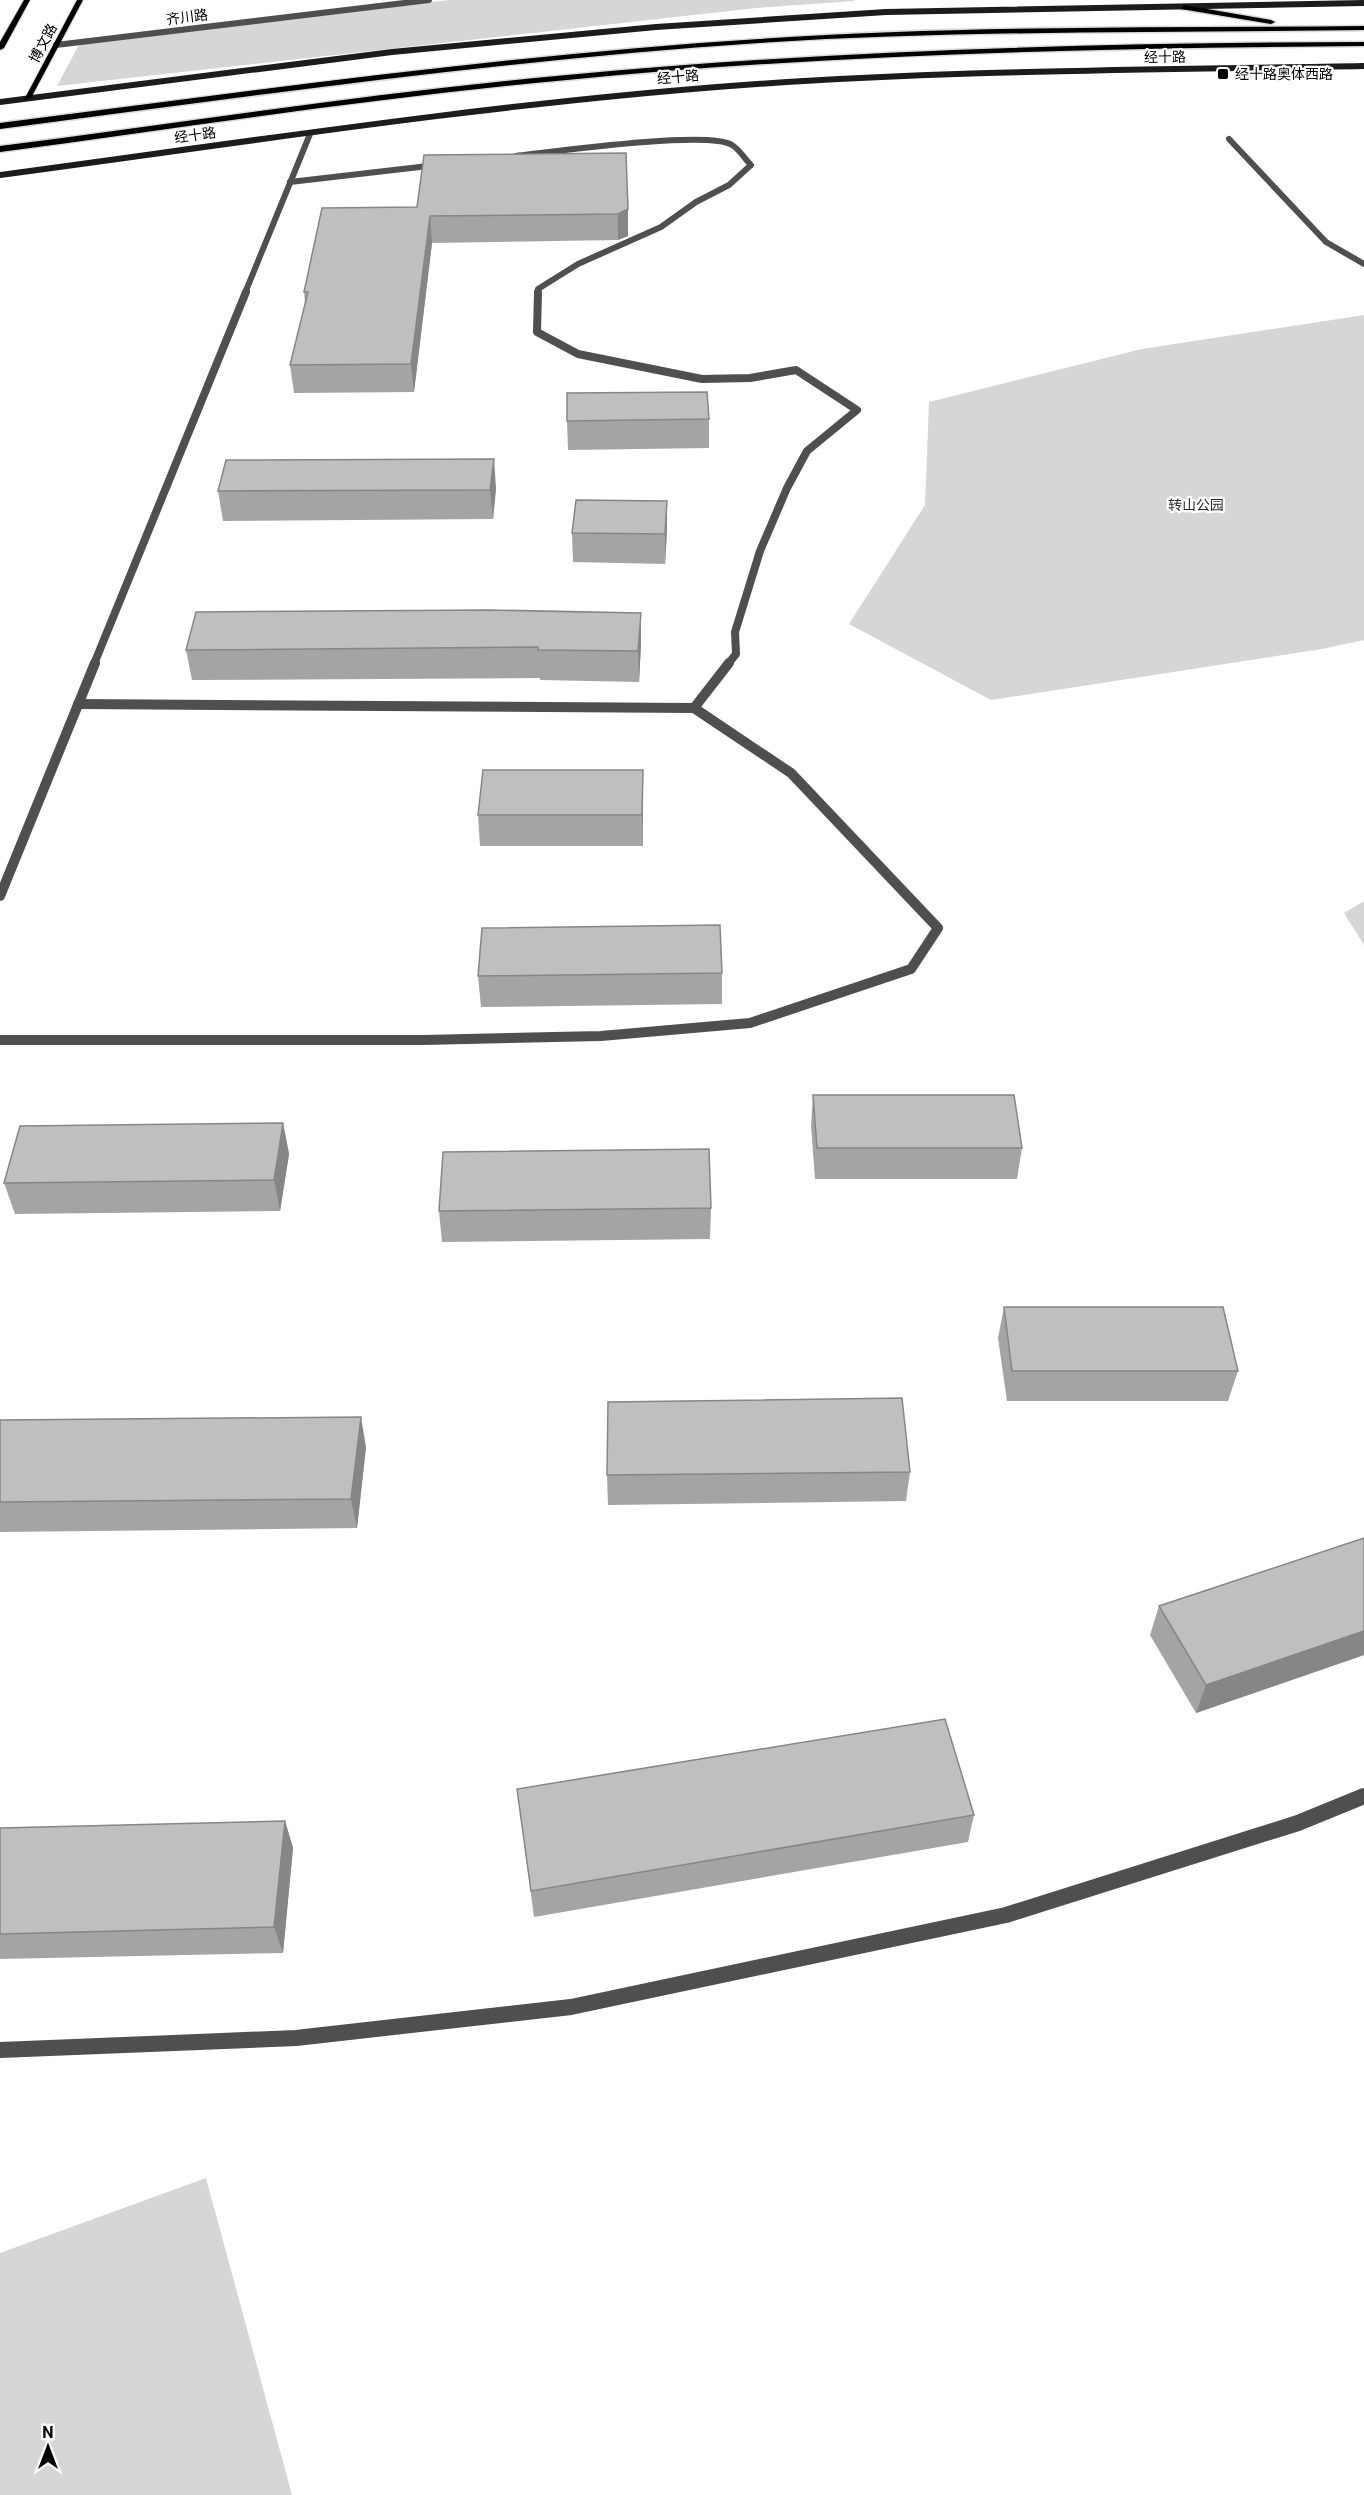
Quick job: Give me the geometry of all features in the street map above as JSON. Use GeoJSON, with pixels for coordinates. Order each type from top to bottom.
{"type":"FeatureCollection","features":[{"type":"Feature","properties":{"kind":"highway"},"geometry":{"type":"LineString","coordinates":[[1184,7],[1313,29]]}},
{"type":"Feature","properties":{"kind":"highway","name":"经十路"},"geometry":{"type":"LineString","coordinates":[[0,126],[559,57],[760,41],[922,34],[1364,28]]}},
{"type":"Feature","properties":{"kind":"highway","name":"经十路"},"geometry":{"type":"LineString","coordinates":[[0,149],[565,77],[754,62],[1224,45],[1364,44]]}},
{"type":"Feature","properties":{"kind":"main road"},"geometry":{"type":"LineString","coordinates":[[0,48],[27,0]]}},
{"type":"Feature","properties":{"kind":"main road","name":"博文路"},"geometry":{"type":"LineString","coordinates":[[27,98],[80,0]]}},
{"type":"Feature","properties":{"kind":"main road"},"geometry":{"type":"LineString","coordinates":[[0,102],[392,52],[656,27],[886,12],[1364,3]]}},
{"type":"Feature","properties":{"kind":"main road","name":"经十路"},"geometry":{"type":"LineString","coordinates":[[0,175],[592,98],[721,87],[943,75],[1364,66]]}},
{"type":"Feature","properties":{"kind":"street","name":"齐川路"},"geometry":{"type":"LineString","coordinates":[[56,45],[429,0]]}},
{"type":"Feature","properties":{"kind":"street"},"geometry":{"type":"LineString","coordinates":[[1178,0],[1184,7]]}},
{"type":"Feature","properties":{"kind":"street"},"geometry":{"type":"LineString","coordinates":[[0,896],[310,134]]}},
{"type":"Feature","properties":{"kind":"street"},"geometry":{"type":"LineString","coordinates":[[1229,139],[1326,242],[1364,264]]}},
{"type":"Feature","properties":{"kind":"street"},"geometry":{"type":"LineString","coordinates":[[507,157],[657,141],[699,140],[731,144],[751,165],[729,185],[696,202],[660,227],[578,264],[538,289],[537,332],[578,354],[702,379],[750,378],[796,370],[857,410],[807,451],[760,551],[735,632],[736,654],[694,708]]}},
{"type":"Feature","properties":{"kind":"street"},"geometry":{"type":"LineString","coordinates":[[290,182],[450,164]]}},
{"type":"Feature","properties":{"kind":"street"},"geometry":{"type":"LineString","coordinates":[[0,1040],[423,1040],[601,1036],[750,1023],[911,969],[938,928],[791,773],[694,708],[78,704]]}},
{"type":"Feature","properties":{"kind":"street"},"geometry":{"type":"LineString","coordinates":[[0,2050],[296,2038],[571,2007],[1006,1915],[1298,1823],[1364,1796]]}},
{"type":"Feature","properties":{"kind":"green space"},"geometry":{"type":"Polygon","coordinates":[[[450,0],[854,1],[756,8],[57,86],[82,39],[450,0]]]}},
{"type":"Feature","properties":{"kind":"green space","name":"转山公园"},"geometry":{"type":"Polygon","coordinates":[[[1364,315],[1364,640],[1322,649],[991,700],[849,624],[925,505],[929,402],[1142,349],[1364,315]]]}},
{"type":"Feature","properties":{"kind":"green space"},"geometry":{"type":"Polygon","coordinates":[[[1364,901],[1364,945],[1344,913],[1364,901]]]}},
{"type":"Feature","properties":{"kind":"green space"},"geometry":{"type":"Polygon","coordinates":[[[206,2178],[292,2495],[0,2495],[0,2253],[206,2178]]]}},
{"type":"Feature","properties":{"kind":"building"},"geometry":{"type":"Polygon","coordinates":[[[626,153],[628,209],[618,214],[430,216],[411,364],[290,365],[308,292],[304,292],[322,208],[417,207],[424,155],[626,153]]]}},
{"type":"Feature","properties":{"kind":"building"},"geometry":{"type":"Polygon","coordinates":[[[707,392],[709,419],[567,421],[567,393],[707,392]]]}},
{"type":"Feature","properties":{"kind":"building"},"geometry":{"type":"Polygon","coordinates":[[[494,459],[490,490],[218,491],[226,460],[494,459]]]}},
{"type":"Feature","properties":{"kind":"building"},"geometry":{"type":"Polygon","coordinates":[[[576,500],[667,501],[665,534],[572,533],[576,500]]]}},
{"type":"Feature","properties":{"kind":"building"},"geometry":{"type":"Polygon","coordinates":[[[489,610],[641,613],[638,651],[538,650],[538,647],[186,650],[196,612],[489,610]]]}},
{"type":"Feature","properties":{"kind":"building"},"geometry":{"type":"Polygon","coordinates":[[[483,770],[643,770],[642,815],[478,815],[483,770]]]}},
{"type":"Feature","properties":{"kind":"building"},"geometry":{"type":"Polygon","coordinates":[[[720,925],[722,973],[478,976],[482,928],[720,925]]]}},
{"type":"Feature","properties":{"kind":"building"},"geometry":{"type":"Polygon","coordinates":[[[813,1095],[1014,1095],[1022,1148],[817,1148],[813,1095]]]}},
{"type":"Feature","properties":{"kind":"building"},"geometry":{"type":"Polygon","coordinates":[[[283,1123],[274,1180],[4,1183],[20,1126],[283,1123]]]}},
{"type":"Feature","properties":{"kind":"building"},"geometry":{"type":"Polygon","coordinates":[[[709,1149],[711,1208],[439,1211],[443,1152],[709,1149]]]}},
{"type":"Feature","properties":{"kind":"building"},"geometry":{"type":"Polygon","coordinates":[[[1004,1307],[1223,1307],[1238,1371],[1012,1371],[1004,1307]]]}},
{"type":"Feature","properties":{"kind":"building"},"geometry":{"type":"Polygon","coordinates":[[[902,1398],[910,1472],[607,1475],[608,1402],[902,1398]]]}},
{"type":"Feature","properties":{"kind":"building"},"geometry":{"type":"Polygon","coordinates":[[[361,1417],[351,1499],[0,1502],[0,1420],[361,1417]]]}},
{"type":"Feature","properties":{"kind":"building"},"geometry":{"type":"Polygon","coordinates":[[[1364,1538],[1364,1631],[1206,1685],[1159,1606],[1364,1538]]]}},
{"type":"Feature","properties":{"kind":"building"},"geometry":{"type":"Polygon","coordinates":[[[945,1719],[974,1815],[531,1891],[517,1789],[945,1719]]]}},
{"type":"Feature","properties":{"kind":"building"},"geometry":{"type":"Polygon","coordinates":[[[285,1821],[274,1927],[0,1934],[0,1828],[285,1821]]]}},
{"type":"Feature","properties":{"kind":"place","name":"经十路奥体西路"},"geometry":{"type":"Point","coordinates":[1223,74]}}]}
